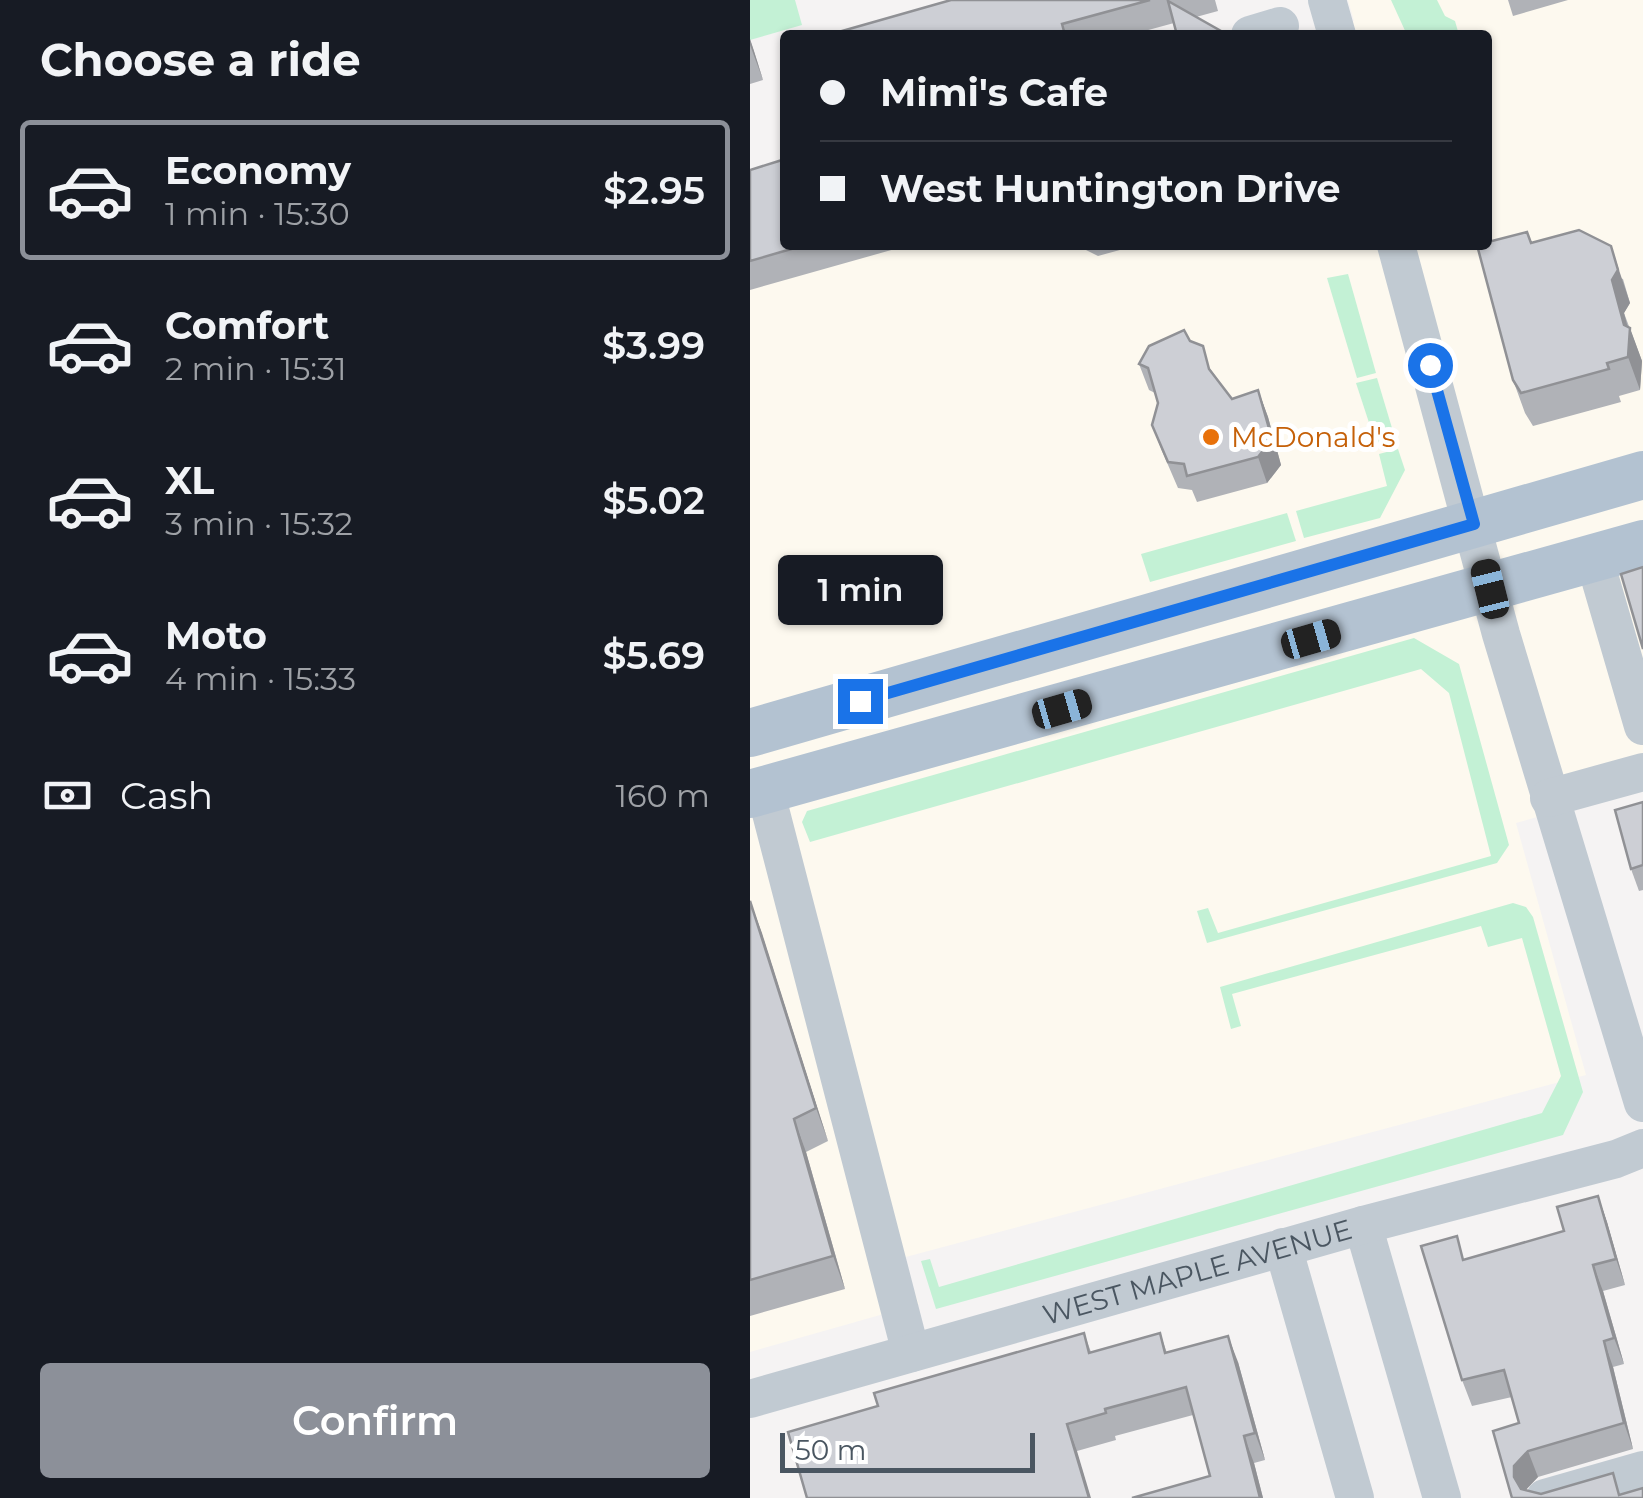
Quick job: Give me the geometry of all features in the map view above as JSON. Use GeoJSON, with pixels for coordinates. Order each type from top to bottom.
{"type":"FeatureCollection","features":[{"type":"Feature","properties":{"kind":"main road"},"geometry":{"type":"LineString","coordinates":[[750,733],[1643,475]]}},
{"type":"Feature","properties":{"kind":"main road"},"geometry":{"type":"LineString","coordinates":[[755,783],[1490,589],[1643,544]]}},
{"type":"Feature","properties":{"kind":"main road"},"geometry":{"type":"LineString","coordinates":[[755,783],[846,736],[859,717],[860,701]]}},
{"type":"Feature","properties":{"kind":"street"},"geometry":{"type":"LineString","coordinates":[[1327,0],[1336,30]]}},
{"type":"Feature","properties":{"kind":"street"},"geometry":{"type":"LineString","coordinates":[[1397,250],[1549,798],[1643,1104]]}},
{"type":"Feature","properties":{"kind":"street"},"geometry":{"type":"LineString","coordinates":[[1594,558],[1643,726]]}},
{"type":"Feature","properties":{"kind":"street"},"geometry":{"type":"LineString","coordinates":[[1549,798],[1643,772]]}},
{"type":"Feature","properties":{"kind":"street"},"geometry":{"type":"LineString","coordinates":[[755,783],[911,1353]]}},
{"type":"Feature","properties":{"kind":"street","name":"WEST MAPLE AVENUE"},"geometry":{"type":"LineString","coordinates":[[750,1399],[1643,1148]]}},
{"type":"Feature","properties":{"kind":"street"},"geometry":{"type":"LineString","coordinates":[[1363,1224],[1442,1498]]}},
{"type":"Feature","properties":{"kind":"street"},"geometry":{"type":"LineString","coordinates":[[1284,1247],[1354,1498]]}},
{"type":"Feature","properties":{"kind":"street"},"geometry":{"type":"LineString","coordinates":[[1545,1498],[1643,1470]]}},
{"type":"Feature","properties":{"kind":"shaded area"},"geometry":{"type":"Polygon","coordinates":[[[1348,0],[1643,0],[1643,787],[1516,823],[1586,1075],[902,1258],[919,1304],[750,1352],[750,191],[780,237],[780,250],[1492,250],[1492,30],[1321,30],[1354,21],[1348,0]]]}},
{"type":"Feature","properties":{"kind":"green space"},"geometry":{"type":"Polygon","coordinates":[[[750,0],[795,0],[802,25],[750,40],[750,0]]]}},
{"type":"Feature","properties":{"kind":"green space"},"geometry":{"type":"Polygon","coordinates":[[[1391,0],[1437,0],[1458,30],[1405,30],[1391,0]]]}},
{"type":"Feature","properties":{"kind":"green space"},"geometry":{"type":"Polygon","coordinates":[[[1348,274],[1376,373],[1357,378],[1327,278],[1348,274]]]}},
{"type":"Feature","properties":{"kind":"green space"},"geometry":{"type":"Polygon","coordinates":[[[1377,378],[1395,438],[1376,444],[1356,383],[1377,378]]]}},
{"type":"Feature","properties":{"kind":"green space"},"geometry":{"type":"Polygon","coordinates":[[[1398,449],[1405,470],[1380,518],[1304,538],[1296,511],[1387,486],[1379,454],[1398,449]]]}},
{"type":"Feature","properties":{"kind":"green space"},"geometry":{"type":"Polygon","coordinates":[[[1287,513],[1296,541],[1150,582],[1141,554],[1287,513]]]}},
{"type":"Feature","properties":{"kind":"green space"},"geometry":{"type":"Polygon","coordinates":[[[1414,638],[1459,664],[1509,845],[1497,863],[1207,943],[1197,911],[1208,908],[1218,933],[1491,856],[1449,693],[1421,669],[810,842],[802,822],[807,811],[1414,638]]]}},
{"type":"Feature","properties":{"kind":"green space"},"geometry":{"type":"Polygon","coordinates":[[[1513,903],[1526,907],[1533,917],[1583,1092],[1563,1135],[936,1309],[921,1261],[930,1259],[939,1287],[1542,1113],[1561,1076],[1522,938],[1488,947],[1481,926],[1232,994],[1241,1026],[1231,1029],[1220,987],[1513,903]]]}},
{"type":"Feature","properties":{"kind":"building"},"geometry":{"type":"Polygon","coordinates":[[[951,0],[1150,0],[1062,24],[1064,30],[846,30],[951,0]]]}},
{"type":"Feature","properties":{"kind":"building"},"geometry":{"type":"Polygon","coordinates":[[[1168,1],[1219,30],[1176,30],[1168,1]]]}},
{"type":"Feature","properties":{"kind":"building"},"geometry":{"type":"Polygon","coordinates":[[[780,161],[780,250],[788,250],[750,261],[750,170],[780,161]]]}},
{"type":"Feature","properties":{"kind":"building"},"geometry":{"type":"Polygon","coordinates":[[[1579,230],[1611,246],[1618,270],[1612,280],[1624,325],[1630,328],[1628,357],[1607,363],[1609,369],[1521,393],[1513,380],[1478,250],[1492,250],[1492,241],[1527,232],[1531,243],[1579,230]]]}},
{"type":"Feature","properties":{"kind":"building"},"geometry":{"type":"Polygon","coordinates":[[[1184,330],[1190,341],[1203,346],[1209,369],[1232,399],[1258,390],[1272,439],[1258,457],[1187,476],[1184,464],[1168,462],[1152,425],[1158,403],[1148,368],[1139,364],[1149,346],[1184,330]]]}},
{"type":"Feature","properties":{"kind":"building"},"geometry":{"type":"Polygon","coordinates":[[[1643,567],[1643,649],[1621,574],[1643,567]]]}},
{"type":"Feature","properties":{"kind":"building"},"geometry":{"type":"Polygon","coordinates":[[[1643,802],[1643,865],[1631,869],[1615,810],[1643,802]]]}},
{"type":"Feature","properties":{"kind":"building"},"geometry":{"type":"Polygon","coordinates":[[[750,901],[816,1108],[794,1119],[833,1256],[750,1280],[750,901]]]}},
{"type":"Feature","properties":{"kind":"building"},"geometry":{"type":"Polygon","coordinates":[[[1598,1196],[1616,1259],[1593,1265],[1614,1338],[1604,1341],[1624,1423],[1528,1451],[1514,1466],[1514,1477],[1521,1489],[1541,1494],[1613,1473],[1619,1495],[1643,1488],[1643,1498],[1512,1498],[1493,1431],[1519,1423],[1504,1370],[1462,1380],[1421,1246],[1457,1236],[1463,1260],[1564,1231],[1557,1207],[1598,1196]]]}},
{"type":"Feature","properties":{"kind":"building"},"geometry":{"type":"Polygon","coordinates":[[[1084,1333],[1089,1353],[1160,1333],[1165,1353],[1228,1336],[1255,1433],[1244,1436],[1260,1498],[1132,1498],[1210,1476],[1186,1387],[1105,1409],[1106,1413],[1067,1424],[1089,1498],[807,1498],[788,1432],[878,1406],[874,1393],[1084,1333]]]}},
{"type":"Feature","properties":{"kind":"place","name":"McDonald's"},"geometry":{"type":"Point","coordinates":[1211,437]}},
{"type":"Feature","properties":{"kind":"route"},"geometry":{"type":"LineString","coordinates":[[860,701],[1474,524],[1430,365]]}}]}
